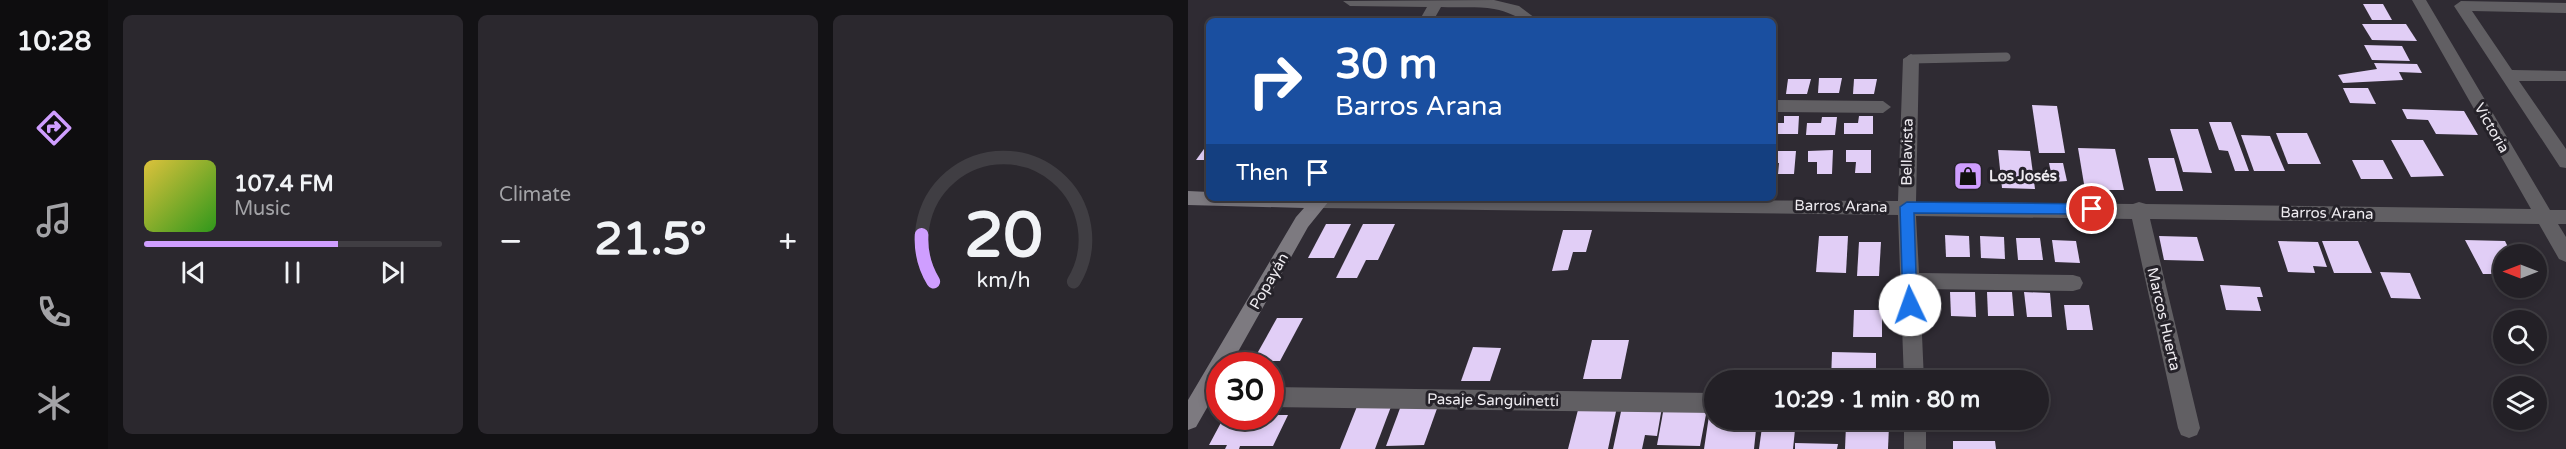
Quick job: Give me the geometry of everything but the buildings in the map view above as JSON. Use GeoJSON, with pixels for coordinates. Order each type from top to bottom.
{"type":"FeatureCollection","features":[{"type":"Feature","properties":{"kind":"main road","name":"Barros Arana"},"geometry":{"type":"LineString","coordinates":[[1188,198],[1206,198]]}},
{"type":"Feature","properties":{"kind":"main road","name":"Popayán"},"geometry":{"type":"LineString","coordinates":[[1234,352],[1302,222],[1319,201]]}},
{"type":"Feature","properties":{"kind":"main road","name":"Popayán"},"geometry":{"type":"LineString","coordinates":[[1188,420],[1206,401]]}},
{"type":"Feature","properties":{"kind":"street","name":"Victoria"},"geometry":{"type":"LineString","coordinates":[[2419,0],[2566,254]]}},
{"type":"Feature","properties":{"kind":"street"},"geometry":{"type":"LineString","coordinates":[[1350,1],[1437,1],[1492,4],[1514,9],[1528,18]]}},
{"type":"Feature","properties":{"kind":"street"},"geometry":{"type":"LineString","coordinates":[[1428,18],[1437,1]]}},
{"type":"Feature","properties":{"kind":"street"},"geometry":{"type":"LineString","coordinates":[[2564,154],[2461,6],[2566,8]]}},
{"type":"Feature","properties":{"kind":"street","name":"Bellavista"},"geometry":{"type":"LineString","coordinates":[[1911,59],[1907,207],[1913,370]]}},
{"type":"Feature","properties":{"kind":"street"},"geometry":{"type":"LineString","coordinates":[[2508,75],[2566,76]]}},
{"type":"Feature","properties":{"kind":"street"},"geometry":{"type":"LineString","coordinates":[[1776,106],[1883,107]]}},
{"type":"Feature","properties":{"kind":"street","name":"Barros Arana"},"geometry":{"type":"LineString","coordinates":[[1556,201],[2566,217]]}},
{"type":"Feature","properties":{"kind":"street","name":"Marcos Huerta"},"geometry":{"type":"LineString","coordinates":[[2139,209],[2189,429]]}},
{"type":"Feature","properties":{"kind":"street"},"geometry":{"type":"LineString","coordinates":[[1909,281],[2073,284]]}},
{"type":"Feature","properties":{"kind":"street","name":"Pasaje Sanguinetti"},"geometry":{"type":"LineString","coordinates":[[1284,397],[1704,403]]}},
{"type":"Feature","properties":{"kind":"street"},"geometry":{"type":"LineString","coordinates":[[1915,430],[1915,449]]}},
{"type":"Feature","properties":{"kind":"lane"},"geometry":{"type":"LineString","coordinates":[[1911,59],[2006,57]]}},
{"type":"Feature","properties":{"kind":"place","name":"Los Josés"},"geometry":{"type":"Point","coordinates":[1968,176]}},
{"type":"Feature","properties":{"kind":"route"},"geometry":{"type":"LineString","coordinates":[[1910,305],[1907,207],[2092,209]]}}]}
